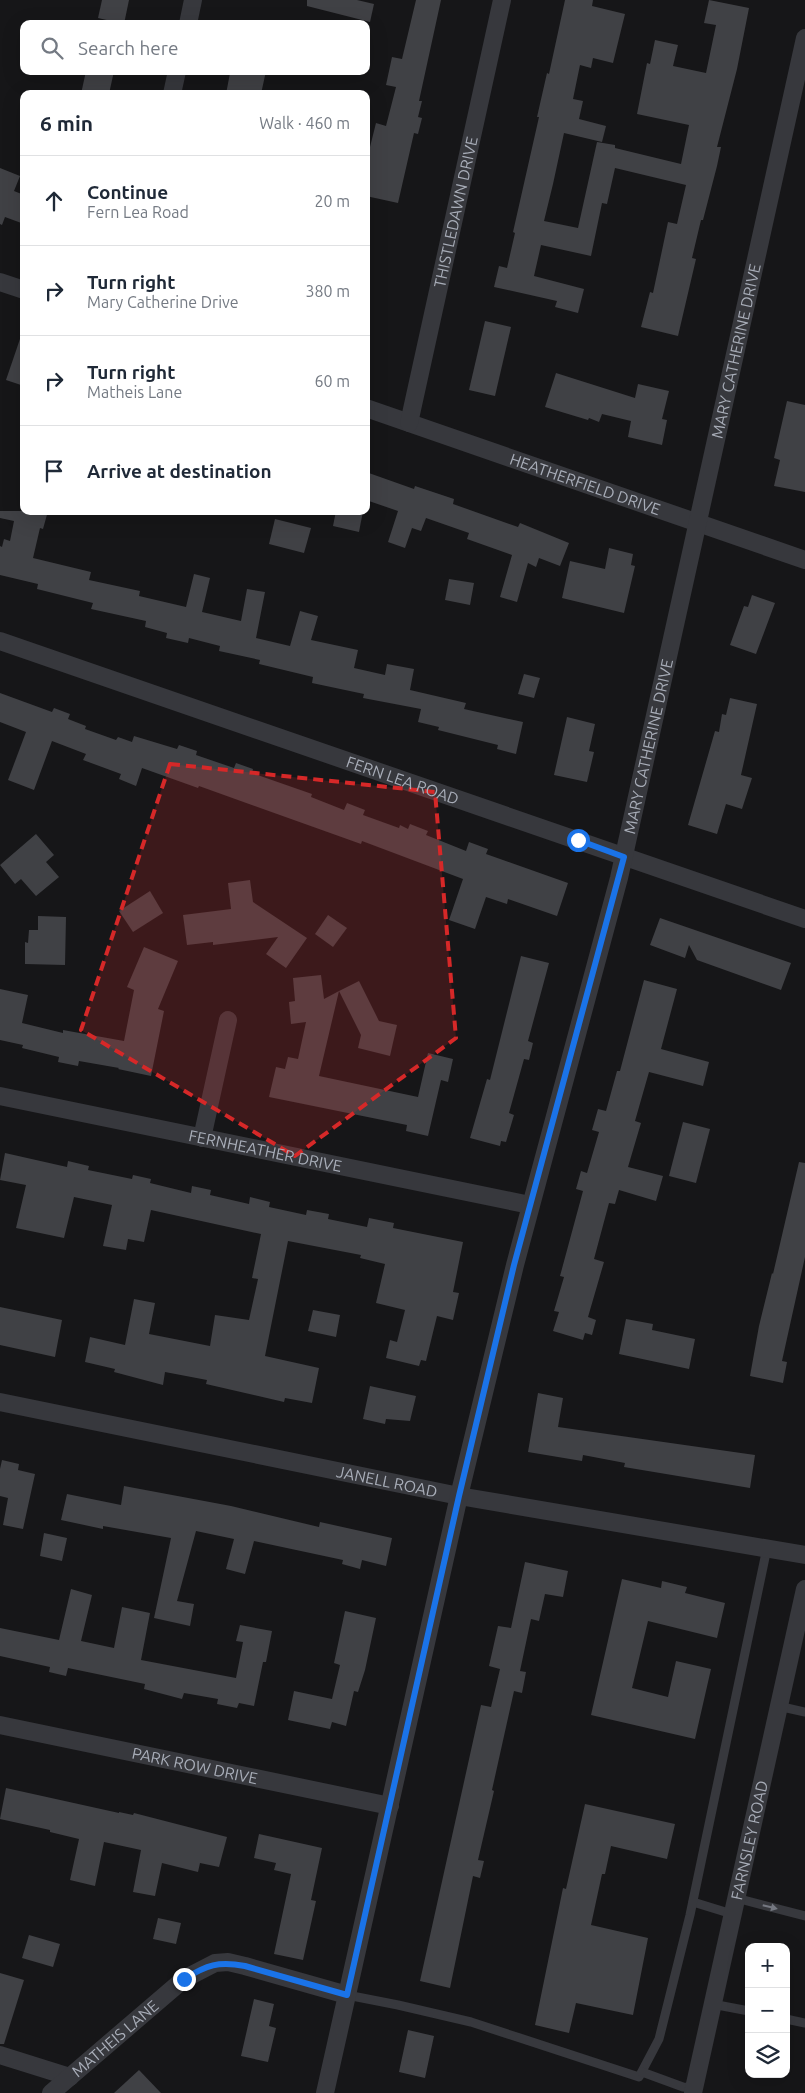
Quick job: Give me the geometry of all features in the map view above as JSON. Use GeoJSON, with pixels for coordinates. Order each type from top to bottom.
{"type":"FeatureCollection","features":[{"type":"Feature","properties":{"kind":"street"},"geometry":{"type":"LineString","coordinates":[[189,20],[193,0]]}},
{"type":"Feature","properties":{"kind":"street","name":"THISTLEDAWN DRIVE"},"geometry":{"type":"LineString","coordinates":[[409,423],[502,0]]}},
{"type":"Feature","properties":{"kind":"street","name":"MARY CATHERINE DRIVE"},"geometry":{"type":"LineString","coordinates":[[326,2093],[459,1496],[530,1204],[624,857],[805,38]]}},
{"type":"Feature","properties":{"kind":"street"},"geometry":{"type":"LineString","coordinates":[[173,90],[176,75]]}},
{"type":"Feature","properties":{"kind":"street"},"geometry":{"type":"LineString","coordinates":[[0,282],[20,289]]}},
{"type":"Feature","properties":{"kind":"street","name":"HEATHERFIELD DRIVE"},"geometry":{"type":"LineString","coordinates":[[370,409],[805,560]]}},
{"type":"Feature","properties":{"kind":"street","name":"FERN LEA ROAD"},"geometry":{"type":"LineString","coordinates":[[0,641],[805,919]]}},
{"type":"Feature","properties":{"kind":"street"},"geometry":{"type":"LineString","coordinates":[[202,1138],[228,1020]]}},
{"type":"Feature","properties":{"kind":"street","name":"FERNHEATHER DRIVE"},"geometry":{"type":"LineString","coordinates":[[0,1096],[530,1204]]}},
{"type":"Feature","properties":{"kind":"street","name":"JANELL ROAD"},"geometry":{"type":"LineString","coordinates":[[0,1402],[459,1496],[805,1555]]}},
{"type":"Feature","properties":{"kind":"street","name":"FARNSLEY ROAD"},"geometry":{"type":"LineString","coordinates":[[693,2091],[805,1589]]}},
{"type":"Feature","properties":{"kind":"street","name":"PARK ROW DRIVE"},"geometry":{"type":"LineString","coordinates":[[0,1725],[390,1806]]}},
{"type":"Feature","properties":{"kind":"street","name":"MATHEIS LANE"},"geometry":{"type":"LineString","coordinates":[[51,2093],[184,1979],[215,1963],[228,1962],[245,1966],[347,1995]]}},
{"type":"Feature","properties":{"kind":"street"},"geometry":{"type":"LineString","coordinates":[[0,2055],[70,2077]]}},
{"type":"Feature","properties":{"kind":"lane"},"geometry":{"type":"LineString","coordinates":[[347,1995],[398,2004],[471,2022],[639,2077],[659,2039],[693,1902],[749,1644],[767,1548]]}},
{"type":"Feature","properties":{"kind":"lane"},"geometry":{"type":"LineString","coordinates":[[778,1706],[805,1712]]}},
{"type":"Feature","properties":{"kind":"lane"},"geometry":{"type":"LineString","coordinates":[[693,1902],[805,1916]]}},
{"type":"Feature","properties":{"kind":"lane"},"geometry":{"type":"LineString","coordinates":[[712,2004],[745,2010]]}},
{"type":"Feature","properties":{"kind":"lane"},"geometry":{"type":"LineString","coordinates":[[790,2020],[805,2023]]}},
{"type":"Feature","properties":{"kind":"lane"},"geometry":{"type":"LineString","coordinates":[[642,2072],[693,2091]]}},
{"type":"Feature","properties":{"kind":"highlighted area"},"geometry":{"type":"Polygon","coordinates":[[[170,764],[435,792],[456,1038],[295,1156],[81,1030],[170,764]]]}},
{"type":"Feature","properties":{"kind":"building"},"geometry":{"type":"Polygon","coordinates":[[[102,0],[129,0],[125,20],[98,18],[102,0]]]}},
{"type":"Feature","properties":{"kind":"building"},"geometry":{"type":"Polygon","coordinates":[[[307,0],[357,0],[374,4],[370,22],[370,20],[362,20],[307,6],[307,0]]]}},
{"type":"Feature","properties":{"kind":"building"},"geometry":{"type":"Polygon","coordinates":[[[416,0],[441,0],[419,101],[422,101],[418,117],[422,118],[418,134],[414,133],[398,203],[370,197],[370,147],[376,123],[386,126],[396,87],[386,85],[392,57],[402,59],[416,0]]]}},
{"type":"Feature","properties":{"kind":"building"},"geometry":{"type":"Polygon","coordinates":[[[565,0],[593,0],[592,6],[625,14],[613,63],[593,58],[591,68],[580,65],[573,99],[583,101],[579,119],[606,126],[602,142],[564,133],[544,221],[578,228],[597,142],[615,145],[615,148],[681,164],[689,125],[637,114],[647,63],[650,64],[655,40],[678,45],[673,66],[706,73],[716,25],[704,23],[709,0],[749,8],[737,69],[717,147],[721,147],[717,166],[692,258],[696,259],[678,336],[641,327],[650,292],[653,293],[668,222],[677,224],[686,185],[615,168],[607,204],[602,203],[591,256],[541,245],[534,276],[584,289],[578,313],[555,307],[557,301],[494,287],[499,266],[507,268],[515,233],[513,232],[539,117],[537,117],[547,73],[549,74],[565,0]]]}},
{"type":"Feature","properties":{"kind":"building"},"geometry":{"type":"Polygon","coordinates":[[[85,75],[113,75],[110,90],[82,90],[85,75]]]}},
{"type":"Feature","properties":{"kind":"building"},"geometry":{"type":"Polygon","coordinates":[[[230,75],[265,75],[262,90],[227,90],[230,75]]]}},
{"type":"Feature","properties":{"kind":"building"},"geometry":{"type":"Polygon","coordinates":[[[0,168],[20,176],[14,191],[20,193],[20,223],[5,217],[2,225],[0,224],[0,168]]]}},
{"type":"Feature","properties":{"kind":"building"},"geometry":{"type":"Polygon","coordinates":[[[485,321],[511,327],[495,396],[469,390],[485,321]]]}},
{"type":"Feature","properties":{"kind":"building"},"geometry":{"type":"Polygon","coordinates":[[[20,339],[20,385],[6,380],[20,339]]]}},
{"type":"Feature","properties":{"kind":"building"},"geometry":{"type":"Polygon","coordinates":[[[556,373],[635,398],[638,384],[669,391],[662,419],[667,420],[662,445],[628,437],[631,421],[602,414],[599,422],[545,407],[556,373]]]}},
{"type":"Feature","properties":{"kind":"building"},"geometry":{"type":"Polygon","coordinates":[[[787,401],[805,405],[805,492],[774,486],[780,460],[774,458],[787,401]]]}},
{"type":"Feature","properties":{"kind":"building"},"geometry":{"type":"Polygon","coordinates":[[[370,473],[414,489],[415,486],[454,499],[453,504],[518,527],[520,523],[569,543],[560,566],[539,558],[536,567],[528,563],[517,602],[500,597],[512,555],[467,539],[469,533],[426,518],[421,531],[412,528],[405,548],[388,542],[398,511],[370,501],[370,473]]]}},
{"type":"Feature","properties":{"kind":"building"},"geometry":{"type":"Polygon","coordinates":[[[0,511],[20,511],[20,515],[47,515],[43,529],[40,528],[33,558],[91,572],[89,580],[140,591],[139,596],[186,607],[194,574],[210,578],[202,612],[241,621],[247,589],[265,592],[256,638],[290,646],[300,611],[318,616],[311,640],[358,650],[354,668],[385,675],[387,664],[414,669],[410,690],[466,703],[464,709],[523,722],[516,754],[497,749],[498,745],[438,730],[439,727],[418,722],[421,709],[363,698],[364,694],[312,683],[313,677],[259,664],[260,660],[219,651],[220,646],[189,638],[188,643],[166,638],[167,633],[145,627],[146,621],[91,609],[93,603],[37,589],[38,584],[0,575],[0,546],[2,547],[4,539],[10,541],[14,521],[0,518],[0,511]]]}},
{"type":"Feature","properties":{"kind":"building"},"geometry":{"type":"Polygon","coordinates":[[[335,515],[362,515],[359,532],[333,526],[335,515]]]}},
{"type":"Feature","properties":{"kind":"building"},"geometry":{"type":"Polygon","coordinates":[[[275,519],[311,528],[304,553],[269,544],[275,519]]]}},
{"type":"Feature","properties":{"kind":"building"},"geometry":{"type":"Polygon","coordinates":[[[609,548],[633,554],[631,565],[635,566],[624,613],[562,598],[570,561],[605,569],[609,548]]]}},
{"type":"Feature","properties":{"kind":"building"},"geometry":{"type":"Polygon","coordinates":[[[449,579],[474,583],[470,605],[445,600],[449,579]]]}},
{"type":"Feature","properties":{"kind":"building"},"geometry":{"type":"Polygon","coordinates":[[[752,595],[775,603],[756,654],[730,645],[744,606],[748,607],[752,595]]]}},
{"type":"Feature","properties":{"kind":"building"},"geometry":{"type":"Polygon","coordinates":[[[524,674],[540,678],[534,698],[518,694],[524,674]]]}},
{"type":"Feature","properties":{"kind":"building"},"geometry":{"type":"Polygon","coordinates":[[[0,693],[52,712],[54,708],[70,714],[68,719],[86,726],[85,729],[116,740],[118,737],[132,742],[134,736],[177,749],[179,745],[197,751],[196,755],[234,768],[236,763],[253,769],[252,773],[312,794],[311,797],[344,810],[347,803],[365,810],[363,815],[399,828],[400,825],[408,829],[410,824],[428,831],[426,835],[466,851],[469,842],[488,849],[486,854],[568,883],[557,916],[508,899],[507,904],[486,897],[475,929],[449,920],[463,879],[362,841],[361,844],[199,786],[198,788],[142,768],[136,786],[119,779],[121,774],[83,760],[86,754],[52,741],[34,790],[8,780],[26,732],[0,722],[0,693]]]}},
{"type":"Feature","properties":{"kind":"building"},"geometry":{"type":"Polygon","coordinates":[[[730,698],[757,704],[741,775],[752,778],[742,809],[726,804],[717,834],[688,825],[715,731],[719,732],[722,714],[726,715],[730,698]]]}},
{"type":"Feature","properties":{"kind":"building"},"geometry":{"type":"Polygon","coordinates":[[[567,717],[595,724],[589,751],[594,752],[587,782],[554,775],[567,717]]]}},
{"type":"Feature","properties":{"kind":"building"},"geometry":{"type":"Polygon","coordinates":[[[36,834],[54,855],[46,862],[59,877],[36,896],[21,879],[15,884],[0,865],[36,834]]]}},
{"type":"Feature","properties":{"kind":"building"},"geometry":{"type":"Polygon","coordinates":[[[250,880],[253,902],[307,938],[286,968],[266,954],[278,937],[213,945],[213,942],[187,945],[183,915],[231,909],[228,883],[250,880]]]}},
{"type":"Feature","properties":{"kind":"building"},"geometry":{"type":"Polygon","coordinates":[[[150,891],[163,913],[133,932],[119,911],[150,891]]]}},
{"type":"Feature","properties":{"kind":"building"},"geometry":{"type":"Polygon","coordinates":[[[328,915],[347,928],[333,947],[315,934],[328,915]]]}},
{"type":"Feature","properties":{"kind":"building"},"geometry":{"type":"Polygon","coordinates":[[[38,916],[66,917],[65,965],[25,964],[25,942],[28,943],[29,930],[38,930],[38,916]]]}},
{"type":"Feature","properties":{"kind":"building"},"geometry":{"type":"Polygon","coordinates":[[[660,918],[791,963],[781,990],[697,960],[689,945],[685,958],[650,945],[660,918]]]}},
{"type":"Feature","properties":{"kind":"building"},"geometry":{"type":"Polygon","coordinates":[[[144,947],[178,961],[158,1009],[164,1011],[151,1076],[79,1061],[78,1066],[58,1062],[59,1057],[22,1048],[23,1045],[0,1040],[0,989],[28,995],[22,1023],[63,1033],[63,1030],[124,1041],[134,990],[127,987],[144,947]]]}},
{"type":"Feature","properties":{"kind":"building"},"geometry":{"type":"Polygon","coordinates":[[[521,956],[549,963],[528,1041],[533,1043],[529,1060],[524,1059],[509,1113],[514,1115],[506,1142],[501,1141],[500,1146],[470,1138],[487,1079],[490,1080],[521,956]]]}},
{"type":"Feature","properties":{"kind":"building"},"geometry":{"type":"Polygon","coordinates":[[[321,975],[324,999],[339,991],[319,1076],[418,1097],[428,1053],[453,1059],[448,1082],[441,1080],[428,1136],[406,1131],[407,1125],[269,1097],[276,1067],[285,1069],[288,1057],[298,1059],[306,1022],[291,1024],[289,1002],[295,1001],[293,978],[321,975]]]}},
{"type":"Feature","properties":{"kind":"building"},"geometry":{"type":"Polygon","coordinates":[[[644,980],[677,989],[661,1049],[709,1062],[703,1086],[649,1072],[635,1121],[641,1123],[628,1167],[663,1176],[656,1201],[619,1190],[615,1204],[609,1203],[594,1259],[604,1262],[588,1317],[596,1320],[592,1335],[585,1333],[583,1340],[553,1331],[559,1312],[554,1311],[564,1277],[560,1276],[583,1191],[576,1189],[581,1171],[587,1173],[599,1132],[592,1130],[598,1109],[606,1111],[617,1071],[620,1071],[644,980]]]}},
{"type":"Feature","properties":{"kind":"building"},"geometry":{"type":"Polygon","coordinates":[[[359,981],[379,1021],[397,1025],[390,1056],[358,1048],[361,1035],[339,991],[359,981]]]}},
{"type":"Feature","properties":{"kind":"building"},"geometry":{"type":"Polygon","coordinates":[[[683,1122],[710,1129],[696,1183],[669,1176],[683,1122]]]}},
{"type":"Feature","properties":{"kind":"building"},"geometry":{"type":"Polygon","coordinates":[[[5,1153],[67,1167],[68,1161],[89,1166],[88,1170],[132,1179],[133,1175],[151,1179],[150,1183],[191,1193],[192,1186],[211,1190],[210,1195],[249,1204],[250,1197],[270,1202],[269,1207],[306,1215],[307,1210],[329,1214],[328,1219],[367,1227],[369,1218],[394,1223],[393,1228],[463,1242],[453,1292],[459,1293],[453,1320],[437,1316],[426,1361],[421,1360],[419,1366],[386,1358],[390,1340],[397,1342],[405,1310],[376,1303],[385,1264],[360,1258],[361,1255],[288,1241],[265,1356],[319,1368],[312,1403],[285,1398],[284,1402],[206,1384],[207,1380],[165,1372],[163,1385],[114,1372],[115,1369],[85,1362],[90,1337],[125,1345],[134,1299],[155,1303],[149,1334],[210,1346],[215,1315],[249,1320],[258,1279],[252,1278],[261,1234],[151,1210],[144,1242],[128,1239],[126,1250],[103,1246],[112,1205],[74,1197],[64,1238],[16,1228],[26,1185],[0,1180],[5,1153]]]}},
{"type":"Feature","properties":{"kind":"building"},"geometry":{"type":"Polygon","coordinates":[[[799,1162],[805,1163],[805,1257],[782,1361],[787,1362],[783,1383],[750,1376],[759,1326],[799,1162]]]}},
{"type":"Feature","properties":{"kind":"building"},"geometry":{"type":"Polygon","coordinates":[[[0,1307],[62,1320],[55,1357],[0,1345],[0,1307]]]}},
{"type":"Feature","properties":{"kind":"building"},"geometry":{"type":"Polygon","coordinates":[[[313,1310],[340,1315],[336,1337],[308,1331],[313,1310]]]}},
{"type":"Feature","properties":{"kind":"building"},"geometry":{"type":"Polygon","coordinates":[[[626,1319],[653,1324],[652,1330],[695,1339],[689,1369],[619,1354],[626,1319]]]}},
{"type":"Feature","properties":{"kind":"building"},"geometry":{"type":"Polygon","coordinates":[[[370,1386],[416,1396],[410,1421],[386,1419],[385,1424],[363,1419],[370,1386]]]}},
{"type":"Feature","properties":{"kind":"building"},"geometry":{"type":"Polygon","coordinates":[[[538,1393],[563,1398],[558,1427],[755,1455],[750,1488],[624,1467],[625,1463],[583,1455],[582,1461],[528,1452],[538,1393]]]}},
{"type":"Feature","properties":{"kind":"building"},"geometry":{"type":"Polygon","coordinates":[[[2,1460],[19,1464],[18,1470],[35,1474],[23,1529],[3,1525],[8,1498],[0,1496],[2,1460]]]}},
{"type":"Feature","properties":{"kind":"building"},"geometry":{"type":"Polygon","coordinates":[[[124,1486],[231,1506],[319,1527],[320,1522],[392,1538],[386,1566],[362,1560],[360,1569],[342,1564],[343,1560],[254,1541],[245,1574],[226,1569],[234,1539],[196,1531],[177,1601],[194,1604],[190,1626],[154,1618],[171,1538],[103,1526],[103,1529],[61,1520],[67,1494],[121,1505],[124,1486]]]}},
{"type":"Feature","properties":{"kind":"building"},"geometry":{"type":"Polygon","coordinates":[[[44,1533],[67,1538],[62,1561],[40,1556],[44,1533]]]}},
{"type":"Feature","properties":{"kind":"building"},"geometry":{"type":"Polygon","coordinates":[[[525,1562],[568,1571],[563,1597],[545,1594],[539,1621],[531,1619],[520,1671],[526,1672],[522,1693],[514,1691],[478,1860],[484,1861],[480,1878],[473,1876],[450,1988],[420,1981],[481,1705],[491,1707],[500,1669],[489,1666],[498,1626],[511,1628],[525,1562]]]}},
{"type":"Feature","properties":{"kind":"building"},"geometry":{"type":"Polygon","coordinates":[[[622,1579],[661,1588],[662,1581],[687,1587],[685,1593],[725,1603],[717,1638],[648,1621],[632,1688],[668,1697],[676,1661],[711,1669],[695,1739],[591,1715],[622,1579]]]}},
{"type":"Feature","properties":{"kind":"building"},"geometry":{"type":"Polygon","coordinates":[[[71,1589],[92,1595],[81,1641],[114,1648],[122,1607],[150,1613],[141,1660],[236,1678],[243,1642],[236,1641],[240,1625],[272,1631],[266,1662],[263,1662],[254,1706],[239,1703],[237,1708],[217,1704],[218,1699],[184,1693],[182,1699],[144,1689],[145,1684],[68,1668],[66,1676],[49,1672],[50,1667],[0,1656],[0,1628],[59,1640],[71,1589]]]}},
{"type":"Feature","properties":{"kind":"building"},"geometry":{"type":"Polygon","coordinates":[[[345,1611],[376,1618],[365,1670],[358,1692],[354,1691],[346,1726],[332,1722],[330,1729],[288,1720],[294,1691],[332,1699],[340,1665],[334,1663],[345,1611]]]}},
{"type":"Feature","properties":{"kind":"building"},"geometry":{"type":"Polygon","coordinates":[[[6,1788],[119,1813],[133,1815],[134,1813],[227,1837],[219,1867],[200,1863],[198,1872],[162,1863],[155,1896],[133,1892],[141,1850],[104,1842],[95,1886],[70,1880],[79,1839],[50,1832],[50,1830],[0,1819],[6,1788]]]}},
{"type":"Feature","properties":{"kind":"building"},"geometry":{"type":"Polygon","coordinates":[[[585,1804],[675,1824],[667,1859],[611,1846],[605,1874],[602,1874],[591,1925],[648,1938],[633,2015],[576,2003],[569,2033],[535,2025],[563,1888],[566,1889],[585,1804]]]}},
{"type":"Feature","properties":{"kind":"building"},"geometry":{"type":"Polygon","coordinates":[[[259,1834],[322,1848],[311,1900],[316,1901],[303,1960],[274,1954],[291,1874],[274,1870],[276,1863],[254,1858],[259,1834]]]}},
{"type":"Feature","properties":{"kind":"building"},"geometry":{"type":"Polygon","coordinates":[[[158,1918],[181,1923],[176,1944],[153,1939],[158,1918]]]}},
{"type":"Feature","properties":{"kind":"building"},"geometry":{"type":"Polygon","coordinates":[[[29,1935],[60,1944],[53,1967],[22,1958],[29,1935]]]}},
{"type":"Feature","properties":{"kind":"building"},"geometry":{"type":"Polygon","coordinates":[[[0,1973],[24,1980],[4,2044],[0,2044],[0,1973]]]}},
{"type":"Feature","properties":{"kind":"building"},"geometry":{"type":"Polygon","coordinates":[[[254,1999],[274,2004],[269,2026],[276,2028],[268,2062],[241,2056],[254,1999]]]}},
{"type":"Feature","properties":{"kind":"building"},"geometry":{"type":"Polygon","coordinates":[[[408,2030],[434,2036],[425,2078],[399,2072],[408,2030]]]}},
{"type":"Feature","properties":{"kind":"building"},"geometry":{"type":"Polygon","coordinates":[[[139,2070],[161,2093],[114,2093],[139,2070]]]}},
{"type":"Feature","properties":{"kind":"route"},"geometry":{"type":"LineString","coordinates":[[184,1979],[215,1963],[228,1962],[347,1995],[459,1496],[514,1265],[624,857],[578,840]]}}]}
